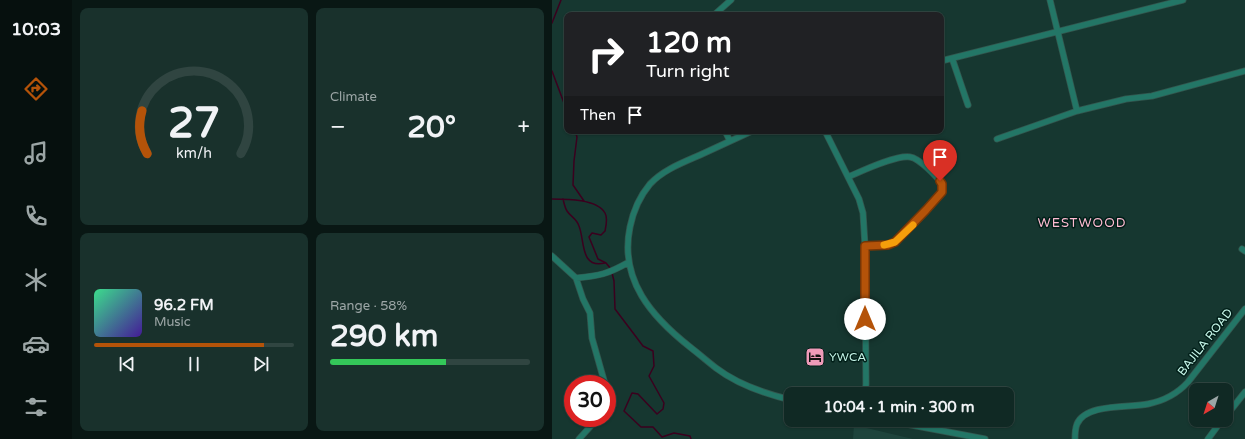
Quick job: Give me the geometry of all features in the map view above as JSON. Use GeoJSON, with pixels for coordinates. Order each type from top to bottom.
{"type":"FeatureCollection","features":[{"type":"Feature","properties":{"kind":"street"},"geometry":{"type":"LineString","coordinates":[[717,12],[731,0]]}},
{"type":"Feature","properties":{"kind":"street"},"geometry":{"type":"LineString","coordinates":[[1050,0],[1077,111]]}},
{"type":"Feature","properties":{"kind":"street"},"geometry":{"type":"LineString","coordinates":[[944,60],[1183,0]]}},
{"type":"Feature","properties":{"kind":"street"},"geometry":{"type":"LineString","coordinates":[[952,58],[968,105]]}},
{"type":"Feature","properties":{"kind":"street"},"geometry":{"type":"LineString","coordinates":[[997,139],[1077,111],[1126,99],[1152,96],[1245,71]]}},
{"type":"Feature","properties":{"kind":"street"},"geometry":{"type":"LineString","coordinates":[[726,134],[730,142]]}},
{"type":"Feature","properties":{"kind":"street"},"geometry":{"type":"LineString","coordinates":[[746,134],[658,176],[638,204],[631,223],[627,242],[629,262],[636,284],[650,309],[659,320],[726,375],[748,386],[784,398]]}},
{"type":"Feature","properties":{"kind":"street"},"geometry":{"type":"LineString","coordinates":[[826,134],[862,209],[865,246],[866,387]]}},
{"type":"Feature","properties":{"kind":"street"},"geometry":{"type":"LineString","coordinates":[[848,177],[883,163],[908,157],[920,162],[942,184],[943,188],[940,194],[899,240],[888,245],[865,246]]}},
{"type":"Feature","properties":{"kind":"street"},"geometry":{"type":"LineString","coordinates":[[552,256],[576,278],[583,299],[590,313],[592,338],[602,375]]}},
{"type":"Feature","properties":{"kind":"street"},"geometry":{"type":"LineString","coordinates":[[576,278],[610,273],[629,262]]}},
{"type":"Feature","properties":{"kind":"street","name":"BAJILA ROAD"},"geometry":{"type":"LineString","coordinates":[[1075,439],[1077,423],[1081,418],[1096,410],[1149,404],[1174,394],[1181,389],[1245,309]]}},
{"type":"Feature","properties":{"kind":"street"},"geometry":{"type":"LineString","coordinates":[[1233,407],[1245,392]]}},
{"type":"Feature","properties":{"kind":"street"},"geometry":{"type":"LineString","coordinates":[[579,439],[590,427]]}},
{"type":"Feature","properties":{"kind":"street"},"geometry":{"type":"LineString","coordinates":[[922,427],[985,439]]}},
{"type":"Feature","properties":{"kind":"street"},"geometry":{"type":"LineString","coordinates":[[1208,439],[1217,427]]}},
{"type":"Feature","properties":{"kind":"shaded area"},"geometry":{"type":"Polygon","coordinates":[[[854,427],[862,427],[913,439],[853,439],[854,427]]]}},
{"type":"Feature","properties":{"kind":"waterway"},"geometry":{"type":"LineString","coordinates":[[552,23],[561,0]]}},
{"type":"Feature","properties":{"kind":"waterway"},"geometry":{"type":"LineString","coordinates":[[552,71],[564,103]]}},
{"type":"Feature","properties":{"kind":"waterway"},"geometry":{"type":"LineString","coordinates":[[576,134],[573,185],[584,201]]}},
{"type":"Feature","properties":{"kind":"waterway"},"geometry":{"type":"LineString","coordinates":[[552,199],[589,202],[601,208],[605,213],[607,220],[605,231],[601,235],[592,233],[589,237],[598,259],[606,263],[611,269]]}},
{"type":"Feature","properties":{"kind":"waterway"},"geometry":{"type":"LineString","coordinates":[[563,199],[567,211],[578,224],[587,258],[591,262],[597,264],[605,263]]}},
{"type":"Feature","properties":{"kind":"waterway"},"geometry":{"type":"LineString","coordinates":[[612,273],[614,281],[615,309],[643,346],[653,351],[654,366],[649,376],[664,403],[663,409],[657,414],[638,394],[632,393],[624,411],[641,427],[653,427],[662,437],[674,433],[690,436],[691,439]]}},
{"type":"Feature","properties":{"kind":"slow traffic"},"geometry":{"type":"LineString","coordinates":[[884,245],[892,244],[899,240],[913,225]]}},
{"type":"Feature","properties":{"kind":"place","name":"YWCA"},"geometry":{"type":"Point","coordinates":[815,357]}},
{"type":"Feature","properties":{"kind":"district","name":"WESTWOOD"},"geometry":{"type":"Point","coordinates":[1082,222]}},
{"type":"Feature","properties":{"kind":"route"},"geometry":{"type":"LineString","coordinates":[[865,319],[865,246],[888,245],[899,240],[942,192],[943,188],[940,181]]}}]}
